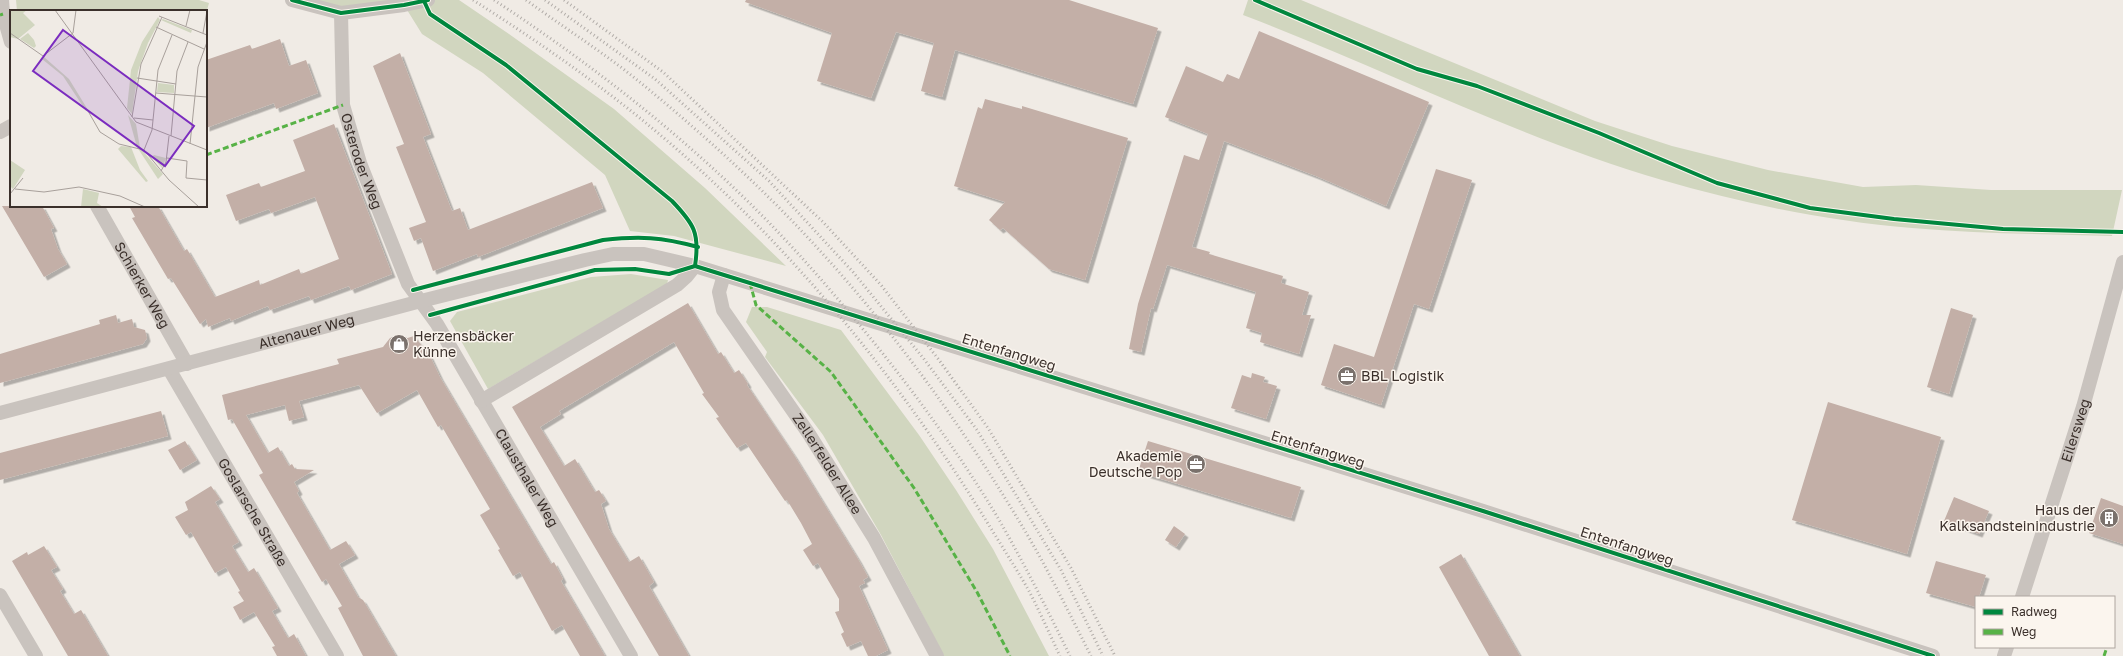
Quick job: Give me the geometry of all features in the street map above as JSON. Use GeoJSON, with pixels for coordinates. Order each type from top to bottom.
{"type":"FeatureCollection","features":[{"type":"Feature","properties":{"kind":"street"},"geometry":{"type":"LineString","coordinates":[[2,0],[3,14],[10,38]]}},
{"type":"Feature","properties":{"kind":"street"},"geometry":{"type":"LineString","coordinates":[[292,0],[341,13],[404,5],[428,0]]}},
{"type":"Feature","properties":{"kind":"street","name":"Osteroder Weg"},"geometry":{"type":"LineString","coordinates":[[341,13],[343,105],[360,163],[408,284],[420,301]]}},
{"type":"Feature","properties":{"kind":"street"},"geometry":{"type":"LineString","coordinates":[[0,132],[10,127]]}},
{"type":"Feature","properties":{"kind":"street","name":"Schierker Weg"},"geometry":{"type":"LineString","coordinates":[[98,207],[187,364]]}},
{"type":"Feature","properties":{"kind":"street","name":"Altenauer Weg"},"geometry":{"type":"LineString","coordinates":[[0,413],[170,369],[420,301],[613,254]]}},
{"type":"Feature","properties":{"kind":"street","name":"Entenfangweg"},"geometry":{"type":"LineString","coordinates":[[613,254],[644,254],[695,266],[1483,511],[1933,656]]}},
{"type":"Feature","properties":{"kind":"street","name":"Eilersweg"},"geometry":{"type":"LineString","coordinates":[[2022,596],[2083,407],[2123,262]]}},
{"type":"Feature","properties":{"kind":"street"},"geometry":{"type":"LineString","coordinates":[[482,400],[677,285],[695,266]]}},
{"type":"Feature","properties":{"kind":"street","name":"Zellerfelder Allee"},"geometry":{"type":"LineString","coordinates":[[724,275],[719,292],[723,310],[809,434],[874,538],[937,656]]}},
{"type":"Feature","properties":{"kind":"street","name":"Clausthaler Weg"},"geometry":{"type":"LineString","coordinates":[[420,301],[437,324],[631,656]]}},
{"type":"Feature","properties":{"kind":"street","name":"Goslarsche Straße"},"geometry":{"type":"LineString","coordinates":[[170,369],[337,656]]}},
{"type":"Feature","properties":{"kind":"street"},"geometry":{"type":"LineString","coordinates":[[0,595],[36,656]]}},
{"type":"Feature","properties":{"kind":"green space"},"geometry":{"type":"Polygon","coordinates":[[[16,0],[199,0],[209,3],[207,10],[17,10],[16,0]]]}},
{"type":"Feature","properties":{"kind":"green space"},"geometry":{"type":"Polygon","coordinates":[[[296,0],[459,0],[614,109],[705,188],[786,266],[674,236],[630,231],[605,175],[483,73],[422,34],[404,5],[341,13],[296,0]]]}},
{"type":"Feature","properties":{"kind":"green space"},"geometry":{"type":"Polygon","coordinates":[[[1248,0],[1301,0],[1595,121],[1672,146],[1768,170],[1863,187],[1916,185],[1991,190],[2122,190],[2112,236],[1962,232],[1881,225],[1786,210],[1693,189],[1608,163],[1555,144],[1243,15],[1248,0]]]}},
{"type":"Feature","properties":{"kind":"green space"},"geometry":{"type":"Polygon","coordinates":[[[631,274],[668,280],[667,284],[488,389],[450,321],[457,312],[591,277],[631,274]]]}},
{"type":"Feature","properties":{"kind":"green space"},"geometry":{"type":"Polygon","coordinates":[[[752,307],[767,307],[841,330],[919,435],[956,490],[993,549],[1049,656],[944,656],[881,535],[823,435],[765,357],[767,352],[746,322],[752,307]]]}},
{"type":"Feature","properties":{"kind":"building"},"geometry":{"type":"Polygon","coordinates":[[[746,0],[1069,0],[1158,28],[1133,104],[955,50],[942,97],[921,91],[934,43],[896,32],[871,98],[817,81],[832,33],[745,2],[746,0]]]}},
{"type":"Feature","properties":{"kind":"building"},"geometry":{"type":"Polygon","coordinates":[[[1259,31],[1429,102],[1386,206],[1316,176],[1224,141],[1192,247],[1210,252],[1209,254],[1283,276],[1281,283],[1309,292],[1302,315],[1311,315],[1299,354],[1260,342],[1262,333],[1246,328],[1256,292],[1167,265],[1153,309],[1151,308],[1141,352],[1129,349],[1138,304],[1184,155],[1199,160],[1208,134],[1165,117],[1186,66],[1223,82],[1227,74],[1239,79],[1259,31]]]}},
{"type":"Feature","properties":{"kind":"building"},"geometry":{"type":"Polygon","coordinates":[[[280,39],[289,66],[306,60],[318,93],[276,109],[274,103],[207,128],[207,60],[250,45],[252,49],[280,39]]]}},
{"type":"Feature","properties":{"kind":"building"},"geometry":{"type":"Polygon","coordinates":[[[400,53],[431,134],[423,137],[452,211],[460,208],[468,230],[592,182],[603,208],[478,257],[477,254],[433,271],[421,238],[414,241],[409,228],[426,222],[396,147],[404,144],[373,66],[400,53]]]}},
{"type":"Feature","properties":{"kind":"building"},"geometry":{"type":"Polygon","coordinates":[[[985,99],[1022,109],[1022,106],[1128,138],[1085,280],[1049,269],[1003,228],[1000,230],[989,220],[1005,202],[954,186],[978,107],[982,109],[985,99]]]}},
{"type":"Feature","properties":{"kind":"building"},"geometry":{"type":"Polygon","coordinates":[[[334,124],[392,274],[351,290],[349,286],[311,300],[309,296],[270,310],[268,306],[231,321],[230,318],[208,327],[206,319],[200,324],[171,278],[168,279],[132,218],[135,217],[130,207],[159,207],[184,251],[187,249],[215,297],[259,280],[260,285],[299,269],[301,274],[339,259],[315,197],[271,213],[269,209],[236,221],[226,195],[259,183],[261,187],[305,171],[293,140],[334,124]]]}},
{"type":"Feature","properties":{"kind":"building"},"geometry":{"type":"Polygon","coordinates":[[[1436,169],[1472,180],[1429,309],[1414,304],[1381,405],[1321,385],[1334,344],[1374,357],[1436,169]]]}},
{"type":"Feature","properties":{"kind":"building"},"geometry":{"type":"Polygon","coordinates":[[[2,206],[43,207],[54,228],[51,229],[58,249],[67,264],[44,277],[2,206]]]}},
{"type":"Feature","properties":{"kind":"building"},"geometry":{"type":"Polygon","coordinates":[[[688,303],[718,354],[721,352],[734,373],[739,370],[748,384],[747,385],[794,455],[858,559],[868,577],[863,580],[865,583],[859,586],[888,650],[876,656],[868,656],[861,641],[847,647],[841,634],[844,632],[835,612],[839,611],[839,599],[818,563],[813,566],[803,550],[812,544],[801,523],[787,500],[785,501],[746,443],[737,448],[716,418],[719,417],[702,394],[704,393],[674,342],[559,411],[561,414],[540,427],[564,466],[575,459],[595,492],[599,490],[606,501],[601,504],[609,529],[629,562],[639,556],[654,582],[649,586],[689,656],[659,656],[512,407],[688,303]]]}},
{"type":"Feature","properties":{"kind":"building"},"geometry":{"type":"Polygon","coordinates":[[[1951,308],[1973,315],[1949,394],[1927,387],[1951,308]]]}},
{"type":"Feature","properties":{"kind":"building"},"geometry":{"type":"Polygon","coordinates":[[[116,315],[118,323],[132,319],[134,327],[145,330],[147,338],[143,344],[0,383],[0,354],[100,324],[99,320],[116,315]]]}},
{"type":"Feature","properties":{"kind":"building"},"geometry":{"type":"Polygon","coordinates":[[[414,336],[430,356],[440,377],[551,564],[554,562],[563,579],[561,581],[605,656],[580,656],[562,625],[552,631],[520,572],[513,576],[498,550],[500,549],[480,515],[490,509],[441,425],[438,427],[417,390],[377,413],[359,385],[299,401],[304,417],[289,421],[285,405],[246,415],[268,453],[278,447],[289,466],[292,464],[295,469],[314,470],[294,482],[299,491],[297,493],[330,550],[346,541],[355,555],[339,564],[358,597],[363,600],[396,656],[363,656],[338,608],[342,606],[326,579],[322,582],[259,475],[263,473],[232,419],[228,420],[222,395],[339,364],[337,359],[383,347],[390,338],[394,337],[401,340],[414,336]]]}},
{"type":"Feature","properties":{"kind":"building"},"geometry":{"type":"Polygon","coordinates":[[[1252,373],[1265,377],[1263,382],[1277,386],[1266,419],[1231,408],[1242,375],[1251,378],[1252,373]]]}},
{"type":"Feature","properties":{"kind":"building"},"geometry":{"type":"Polygon","coordinates":[[[1828,402],[1941,437],[1907,554],[1792,520],[1828,402]]]}},
{"type":"Feature","properties":{"kind":"building"},"geometry":{"type":"Polygon","coordinates":[[[161,411],[168,436],[0,480],[0,453],[161,411]]]}},
{"type":"Feature","properties":{"kind":"building"},"geometry":{"type":"Polygon","coordinates":[[[185,441],[197,460],[180,470],[168,450],[185,441]]]}},
{"type":"Feature","properties":{"kind":"building"},"geometry":{"type":"Polygon","coordinates":[[[1148,441],[1301,487],[1291,518],[1138,472],[1148,441]]]}},
{"type":"Feature","properties":{"kind":"building"},"geometry":{"type":"Polygon","coordinates":[[[211,486],[220,499],[215,502],[239,542],[232,546],[248,572],[254,568],[278,608],[272,611],[288,638],[294,634],[306,656],[277,656],[272,647],[275,646],[254,612],[240,620],[233,607],[244,601],[226,567],[215,573],[191,532],[186,535],[175,517],[188,510],[185,502],[211,486]]]}},
{"type":"Feature","properties":{"kind":"building"},"geometry":{"type":"Polygon","coordinates":[[[1954,497],[1989,511],[1979,534],[1944,521],[1954,497]]]}},
{"type":"Feature","properties":{"kind":"building","name":"Haus der Kalksandsteinindustrie"},"geometry":{"type":"Polygon","coordinates":[[[2101,498],[2123,506],[2123,544],[2089,533],[2101,498]]]}},
{"type":"Feature","properties":{"kind":"building"},"geometry":{"type":"Polygon","coordinates":[[[1174,526],[1185,534],[1176,547],[1165,540],[1174,526]]]}},
{"type":"Feature","properties":{"kind":"building"},"geometry":{"type":"Polygon","coordinates":[[[44,546],[57,567],[51,570],[63,589],[60,591],[74,614],[81,610],[108,656],[68,656],[12,561],[27,552],[28,555],[44,546]]]}},
{"type":"Feature","properties":{"kind":"building"},"geometry":{"type":"Polygon","coordinates":[[[1461,554],[1520,656],[1489,656],[1439,567],[1461,554]]]}},
{"type":"Feature","properties":{"kind":"building"},"geometry":{"type":"Polygon","coordinates":[[[1936,561],[1986,575],[1979,596],[1975,596],[1975,607],[1926,593],[1936,561]]]}},
{"type":"Feature","properties":{"kind":"railway"},"geometry":{"type":"LineString","coordinates":[[473,0],[559,57],[601,87],[641,119],[692,162],[787,256],[831,306],[873,358],[914,412],[951,466],[1029,591],[1060,656]]}},
{"type":"Feature","properties":{"kind":"railway"},"geometry":{"type":"LineString","coordinates":[[494,0],[582,61],[666,127],[753,206],[817,274],[888,360],[927,411],[964,464],[1008,535],[1070,656]]}},
{"type":"Feature","properties":{"kind":"railway"},"geometry":{"type":"LineString","coordinates":[[526,0],[633,76],[705,137],[742,171],[796,225],[857,293],[914,364],[941,401],[992,477],[1036,550],[1091,656]]}},
{"type":"Feature","properties":{"kind":"railway"},"geometry":{"type":"LineString","coordinates":[[545,0],[655,79],[769,181],[853,272],[924,359],[977,430],[1061,570],[1103,656]]}},
{"type":"Feature","properties":{"kind":"railway"},"geometry":{"type":"LineString","coordinates":[[564,0],[663,72],[823,222],[881,285],[939,360],[988,428],[1071,568],[1115,656]]}},
{"type":"Feature","properties":{"kind":"marked path"},"geometry":{"type":"LineString","coordinates":[[207,155],[343,105]]}},
{"type":"Feature","properties":{"kind":"marked path"},"geometry":{"type":"LineString","coordinates":[[750,283],[756,305],[831,372],[914,488],[977,592],[1010,656]]}},
{"type":"Feature","properties":{"kind":"marked path"},"geometry":{"type":"LineString","coordinates":[[2104,656],[2107,648]]}},
{"type":"Feature","properties":{"kind":"cycle path"},"geometry":{"type":"LineString","coordinates":[[292,0],[341,13],[404,5],[428,0]]}},
{"type":"Feature","properties":{"kind":"cycle path"},"geometry":{"type":"LineString","coordinates":[[1255,0],[1417,69],[1477,86],[1599,133],[1717,183],[1810,208],[1894,219],[2003,229],[2123,232]]}},
{"type":"Feature","properties":{"kind":"cycle path"},"geometry":{"type":"LineString","coordinates":[[424,1],[430,14],[506,65],[672,201],[686,216],[694,230],[697,245],[695,266]]}},
{"type":"Feature","properties":{"kind":"cycle path"},"geometry":{"type":"LineString","coordinates":[[413,290],[603,240],[650,238],[673,241],[698,247]]}},
{"type":"Feature","properties":{"kind":"cycle path"},"geometry":{"type":"LineString","coordinates":[[695,266],[1483,511],[1933,656]]}},
{"type":"Feature","properties":{"kind":"cycle path"},"geometry":{"type":"LineString","coordinates":[[430,315],[595,270],[635,269],[669,274],[695,266]]}},
{"type":"Feature","properties":{"kind":"place","name":"Herzensbäcker Künne"},"geometry":{"type":"Point","coordinates":[399,344]}},
{"type":"Feature","properties":{"kind":"place","name":"BBL Logistik"},"geometry":{"type":"Point","coordinates":[1347,376]}},
{"type":"Feature","properties":{"kind":"place","name":"Akademie Deutsche Pop"},"geometry":{"type":"Point","coordinates":[1196,464]}},
{"type":"Feature","properties":{"kind":"place","name":"Haus der Kalksandsteinindustrie"},"geometry":{"type":"Point","coordinates":[2109,518]}}]}
